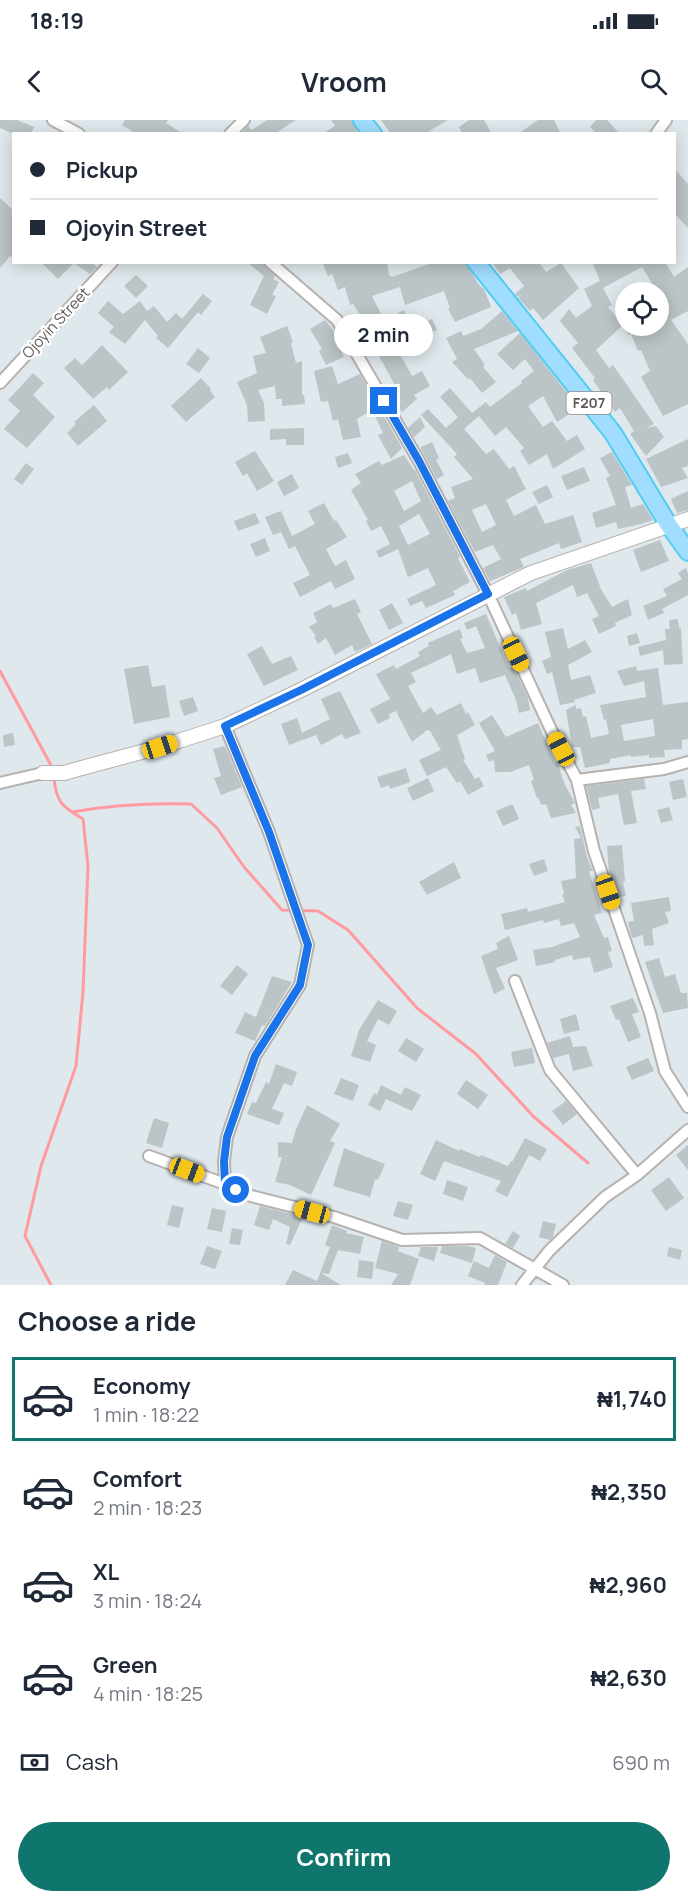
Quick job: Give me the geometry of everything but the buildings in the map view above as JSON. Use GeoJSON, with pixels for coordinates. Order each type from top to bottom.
{"type":"FeatureCollection","features":[{"type":"Feature","properties":{"kind":"main road"},"geometry":{"type":"LineString","coordinates":[[362,120],[371,132]]}},
{"type":"Feature","properties":{"kind":"main road","name":"F207"},"geometry":{"type":"LineString","coordinates":[[482,264],[613,432],[668,524],[688,552]]}},
{"type":"Feature","properties":{"kind":"street"},"geometry":{"type":"LineString","coordinates":[[53,120],[75,132]]}},
{"type":"Feature","properties":{"kind":"street"},"geometry":{"type":"LineString","coordinates":[[233,132],[244,120]]}},
{"type":"Feature","properties":{"kind":"street","name":"Ojoyin Street"},"geometry":{"type":"LineString","coordinates":[[0,383],[110,264]]}},
{"type":"Feature","properties":{"kind":"street"},"geometry":{"type":"LineString","coordinates":[[272,264],[337,320],[419,461],[488,594],[577,780],[594,851],[650,1014],[665,1071],[688,1107]]}},
{"type":"Feature","properties":{"kind":"street"},"geometry":{"type":"LineString","coordinates":[[0,783],[43,773],[64,773],[160,747],[225,726],[531,573],[688,519]]}},
{"type":"Feature","properties":{"kind":"street"},"geometry":{"type":"LineString","coordinates":[[225,726],[269,832],[308,945],[300,985],[255,1056],[227,1137],[224,1161],[225,1184]]}},
{"type":"Feature","properties":{"kind":"street"},"geometry":{"type":"LineString","coordinates":[[577,780],[664,770],[688,762]]}},
{"type":"Feature","properties":{"kind":"street"},"geometry":{"type":"LineString","coordinates":[[515,981],[550,1070],[637,1175]]}},
{"type":"Feature","properties":{"kind":"street"},"geometry":{"type":"LineString","coordinates":[[522,1285],[549,1251],[605,1197],[637,1175],[688,1130]]}},
{"type":"Feature","properties":{"kind":"street"},"geometry":{"type":"LineString","coordinates":[[149,1156],[225,1184],[247,1195],[334,1217],[402,1240],[480,1238],[563,1285]]}},
{"type":"Feature","properties":{"kind":"waterway"},"geometry":{"type":"LineString","coordinates":[[0,671],[53,769]]}},
{"type":"Feature","properties":{"kind":"waterway"},"geometry":{"type":"LineString","coordinates":[[51,1285],[25,1236],[41,1166],[76,1066],[83,992],[88,866],[83,819],[70,811],[59,799],[54,778]]}},
{"type":"Feature","properties":{"kind":"waterway"},"geometry":{"type":"LineString","coordinates":[[72,812],[131,805],[191,804],[217,828],[244,867],[282,910],[318,911],[348,930],[417,1008],[476,1054],[534,1117],[588,1163]]}},
{"type":"Feature","properties":{"kind":"route"},"geometry":{"type":"LineString","coordinates":[[236,1190],[225,1184],[224,1161],[227,1137],[255,1056],[300,985],[308,945],[269,832],[225,726],[301,690],[488,594],[419,461],[384,401]]}}]}
